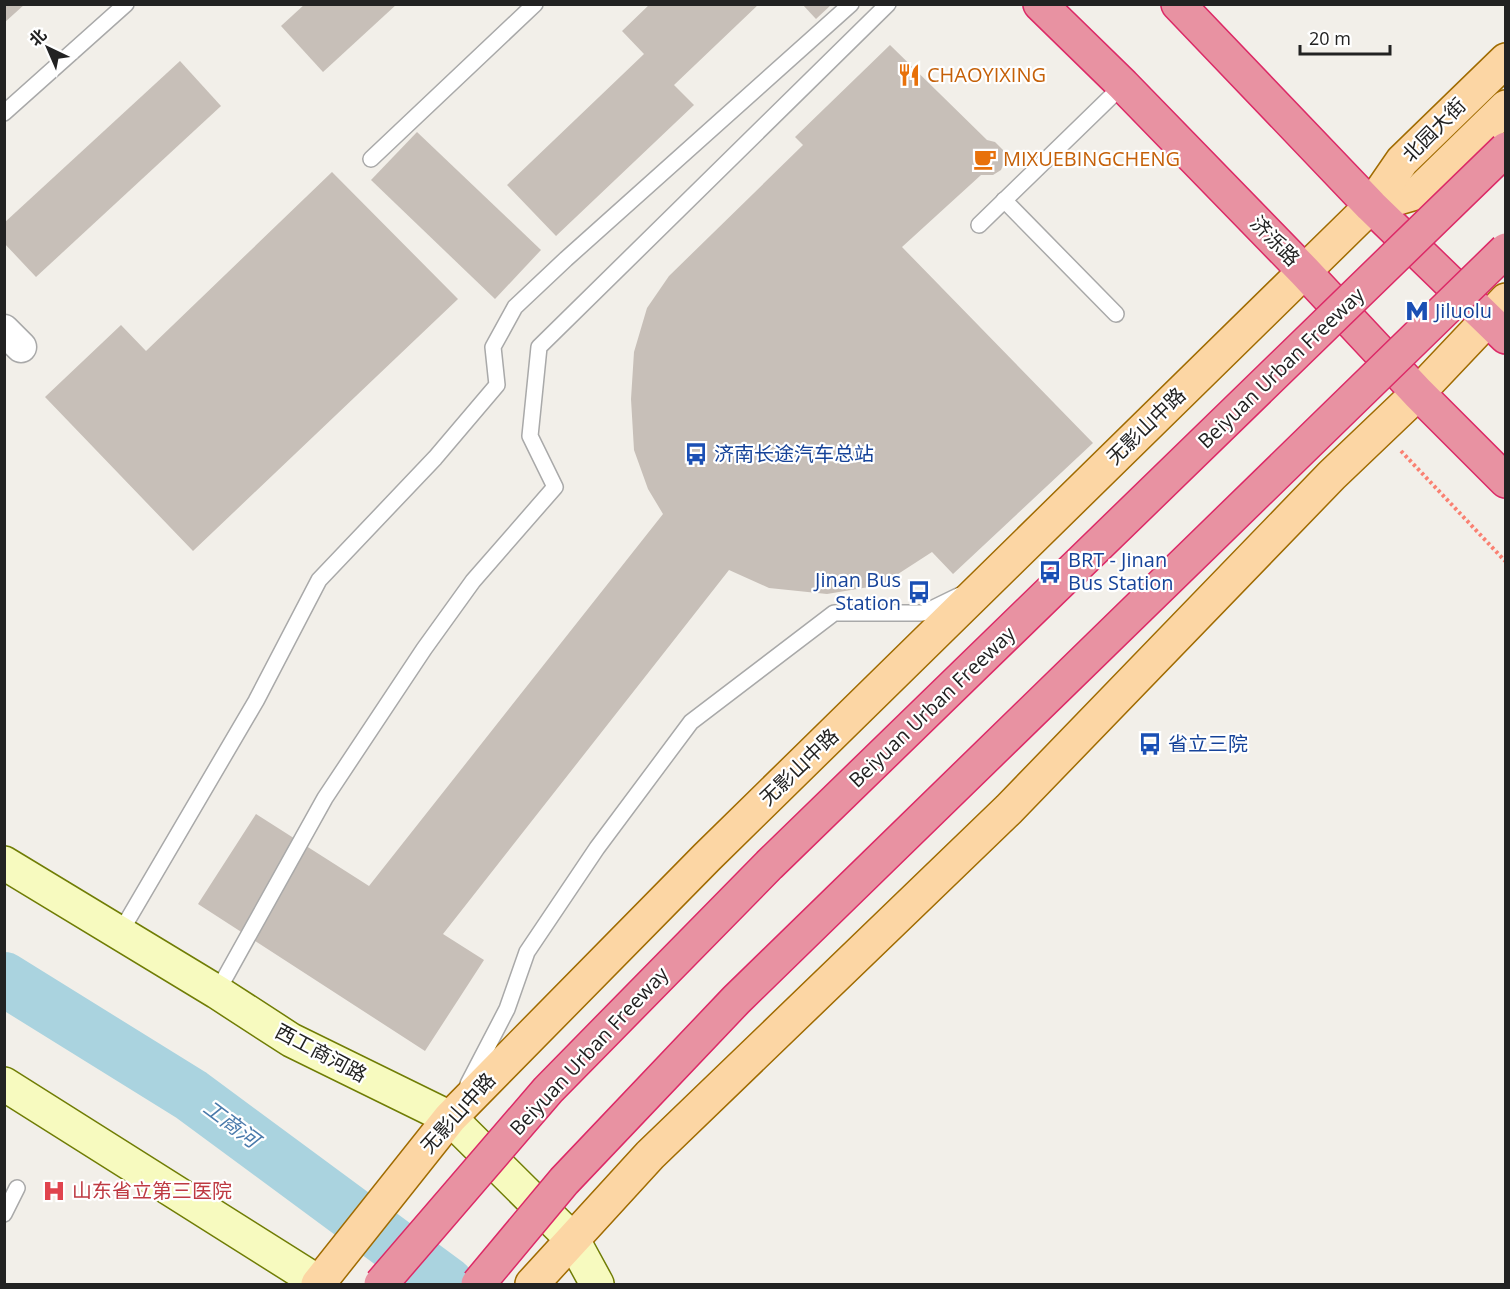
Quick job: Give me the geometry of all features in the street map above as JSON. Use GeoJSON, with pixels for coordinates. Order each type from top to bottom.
{"type":"FeatureCollection","features":[{"type":"Feature","properties":{"kind":"highway","name":"济泺路"},"geometry":{"type":"LineString","coordinates":[[1040,4],[1123,85],[1304,271],[1418,393],[1506,481]]}},
{"type":"Feature","properties":{"kind":"highway"},"geometry":{"type":"LineString","coordinates":[[1178,4],[1371,206],[1500,318]]}},
{"type":"Feature","properties":{"kind":"highway","name":"Beiyuan Urban Freeway"},"geometry":{"type":"LineString","coordinates":[[381,1284],[548,1090],[769,865],[1506,149]]}},
{"type":"Feature","properties":{"kind":"highway"},"geometry":{"type":"LineString","coordinates":[[478,1284],[564,1181],[735,1000],[1506,250]]}},
{"type":"Feature","properties":{"kind":"main road","name":"北园大街"},"geometry":{"type":"LineString","coordinates":[[1304,271],[1371,206],[1402,161],[1506,60]]}},
{"type":"Feature","properties":{"kind":"main road","name":"北园大街"},"geometry":{"type":"LineString","coordinates":[[1371,206],[1419,192],[1506,107]]}},
{"type":"Feature","properties":{"kind":"main road","name":"无影山中路"},"geometry":{"type":"LineString","coordinates":[[319,1284],[450,1118],[707,857],[1304,271]]}},
{"type":"Feature","properties":{"kind":"main road"},"geometry":{"type":"LineString","coordinates":[[540,1276],[650,1155],[1009,809],[1332,474],[1500,318]]}},
{"type":"Feature","properties":{"kind":"main road","name":"西工商河路"},"geometry":{"type":"LineString","coordinates":[[4,863],[217,992],[291,1040],[450,1118],[573,1240],[597,1284]]}},
{"type":"Feature","properties":{"kind":"main road"},"geometry":{"type":"LineString","coordinates":[[4,1084],[319,1284]]}},
{"type":"Feature","properties":{"kind":"lane"},"geometry":{"type":"LineString","coordinates":[[4,113],[126,4]]}},
{"type":"Feature","properties":{"kind":"lane"},"geometry":{"type":"LineString","coordinates":[[370,159],[534,4]]}},
{"type":"Feature","properties":{"kind":"lane"},"geometry":{"type":"LineString","coordinates":[[120,933],[256,701],[319,580],[435,458],[497,385],[493,347],[516,308],[566,259],[851,4]]}},
{"type":"Feature","properties":{"kind":"lane"},"geometry":{"type":"LineString","coordinates":[[217,992],[326,798],[424,649],[473,581],[555,487],[530,436],[539,347],[888,4]]}},
{"type":"Feature","properties":{"kind":"lane"},"geometry":{"type":"LineString","coordinates":[[979,225],[1123,85]]}},
{"type":"Feature","properties":{"kind":"lane"},"geometry":{"type":"LineString","coordinates":[[1004,200],[1116,314]]}},
{"type":"Feature","properties":{"kind":"lane"},"geometry":{"type":"LineString","coordinates":[[450,1118],[507,1009],[527,952],[597,848],[691,722],[834,613],[923,613],[989,580]]}},
{"type":"Feature","properties":{"kind":"lane"},"geometry":{"type":"LineString","coordinates":[[4,1214],[17,1188]]}},
{"type":"Feature","properties":{"kind":"path"},"geometry":{"type":"LineString","coordinates":[[1380,428],[1506,562]]}},
{"type":"Feature","properties":{"kind":"building"},"geometry":{"type":"Polygon","coordinates":[[[4,4],[25,4],[4,23],[4,4]]]}},
{"type":"Feature","properties":{"kind":"building"},"geometry":{"type":"Polygon","coordinates":[[[305,4],[397,4],[323,72],[281,26],[305,4]]]}},
{"type":"Feature","properties":{"kind":"building"},"geometry":{"type":"Polygon","coordinates":[[[650,4],[759,4],[674,85],[694,105],[556,236],[507,185],[644,54],[622,31],[650,4]]]}},
{"type":"Feature","properties":{"kind":"building"},"geometry":{"type":"Polygon","coordinates":[[[802,4],[832,4],[816,19],[802,4]]]}},
{"type":"Feature","properties":{"kind":"building"},"geometry":{"type":"Polygon","coordinates":[[[890,45],[987,140],[995,142],[1003,150],[1005,160],[1001,170],[993,175],[981,175],[902,247],[1093,443],[953,574],[932,552],[881,585],[827,594],[769,588],[729,570],[443,934],[484,960],[425,1051],[198,904],[256,814],[369,886],[663,514],[648,489],[634,450],[631,399],[634,352],[647,308],[669,276],[803,145],[795,137],[890,45]]]}},
{"type":"Feature","properties":{"kind":"building"},"geometry":{"type":"Polygon","coordinates":[[[180,61],[221,106],[36,277],[4,243],[4,223],[180,61]]]}},
{"type":"Feature","properties":{"kind":"building"},"geometry":{"type":"Polygon","coordinates":[[[417,132],[541,250],[495,299],[371,180],[417,132]]]}},
{"type":"Feature","properties":{"kind":"building"},"geometry":{"type":"Polygon","coordinates":[[[332,172],[458,299],[193,551],[45,397],[121,325],[146,351],[332,172]]]}},
{"type":"Feature","properties":{"kind":"waterway","name":"工商河"},"geometry":{"type":"LineString","coordinates":[[4,979],[191,1095],[447,1284]]}},
{"type":"Feature","properties":{"kind":"place","name":"CHAOYIXING"},"geometry":{"type":"Point","coordinates":[909,75]}},
{"type":"Feature","properties":{"kind":"place","name":"MIXUEBINGCHENG"},"geometry":{"type":"Point","coordinates":[985,159]}},
{"type":"Feature","properties":{"kind":"place","name":"Jiluolu"},"geometry":{"type":"Point","coordinates":[1417,311]}},
{"type":"Feature","properties":{"kind":"place","name":"济南长途汽车总站"},"geometry":{"type":"Point","coordinates":[696,454]}},
{"type":"Feature","properties":{"kind":"place","name":"BRT - Jinan Bus Station"},"geometry":{"type":"Point","coordinates":[1050,572]}},
{"type":"Feature","properties":{"kind":"place","name":"Jinan Bus Station"},"geometry":{"type":"Point","coordinates":[919,592]}},
{"type":"Feature","properties":{"kind":"place","name":"省立三院"},"geometry":{"type":"Point","coordinates":[1150,744]}},
{"type":"Feature","properties":{"kind":"place","name":"山东省立第三医院"},"geometry":{"type":"Point","coordinates":[54,1191]}}]}
